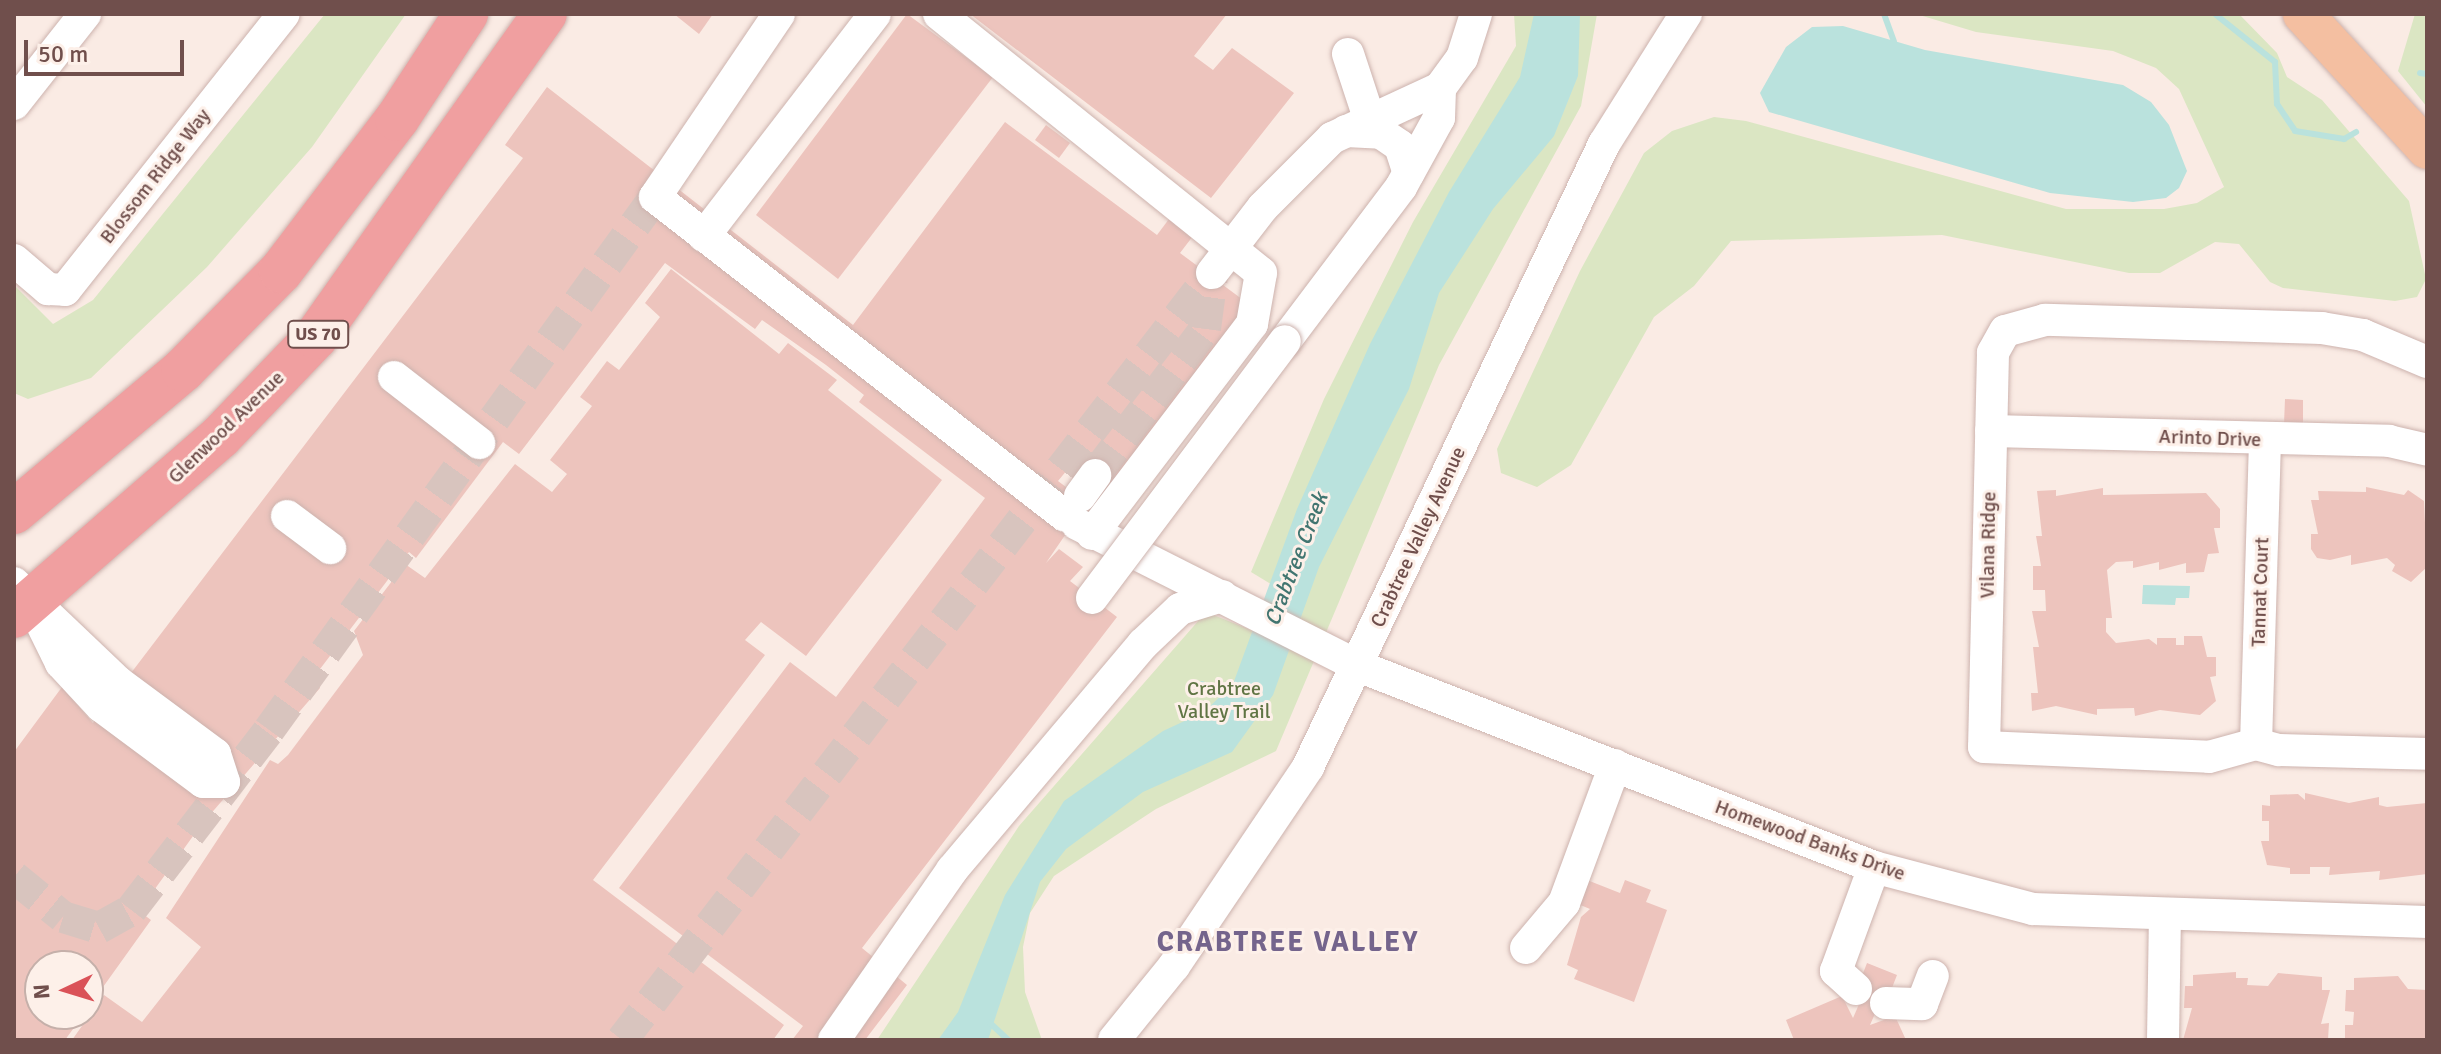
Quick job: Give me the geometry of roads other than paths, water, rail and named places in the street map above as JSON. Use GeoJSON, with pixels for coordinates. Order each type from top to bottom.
{"type":"FeatureCollection","features":[{"type":"Feature","properties":{"kind":"highway"},"geometry":{"type":"LineString","coordinates":[[14,512],[183,370],[281,271],[397,119],[466,14]]}},
{"type":"Feature","properties":{"kind":"highway","name":"Glenwood Avenue"},"geometry":{"type":"LineString","coordinates":[[20,600],[220,437],[316,337],[545,14]]}},
{"type":"Feature","properties":{"kind":"main road"},"geometry":{"type":"LineString","coordinates":[[2303,14],[2427,149]]}},
{"type":"Feature","properties":{"kind":"street"},"geometry":{"type":"LineString","coordinates":[[14,104],[85,14]]}},
{"type":"Feature","properties":{"kind":"street","name":"Blossom Ridge Way"},"geometry":{"type":"LineString","coordinates":[[14,260],[48,289],[65,290],[284,14]]}},
{"type":"Feature","properties":{"kind":"street","name":"Homewood Banks Drive"},"geometry":{"type":"LineString","coordinates":[[779,14],[655,197],[704,236],[1082,509],[1222,596],[1358,666],[1874,867],[2033,909],[2427,922]]}},
{"type":"Feature","properties":{"kind":"street"},"geometry":{"type":"LineString","coordinates":[[704,236],[817,111],[875,14]]}},
{"type":"Feature","properties":{"kind":"street"},"geometry":{"type":"LineString","coordinates":[[939,14],[1233,246],[1261,273],[1252,324],[1082,509]]}},
{"type":"Feature","properties":{"kind":"street"},"geometry":{"type":"LineString","coordinates":[[1212,273],[1298,168],[1358,126],[1440,88],[1462,58],[1476,14]]}},
{"type":"Feature","properties":{"kind":"street","name":"Crabtree Valley Avenue"},"geometry":{"type":"LineString","coordinates":[[1114,1040],[1174,966],[1308,767],[1604,144],[1686,14]]}},
{"type":"Feature","properties":{"kind":"street"},"geometry":{"type":"LineString","coordinates":[[1348,54],[1358,126]]}},
{"type":"Feature","properties":{"kind":"street"},"geometry":{"type":"LineString","coordinates":[[1092,598],[1409,173],[1439,118],[1440,88]]}},
{"type":"Feature","properties":{"kind":"street"},"geometry":{"type":"LineString","coordinates":[[1358,126],[1381,133],[1400,146],[1409,173]]}},
{"type":"Feature","properties":{"kind":"street","name":"Vilana Ridge"},"geometry":{"type":"LineString","coordinates":[[2427,362],[2337,329],[2027,321],[2005,331],[1995,346],[1984,747],[2209,757],[2256,744],[2279,750],[2427,754]]}},
{"type":"Feature","properties":{"kind":"street"},"geometry":{"type":"LineString","coordinates":[[394,377],[479,443]]}},
{"type":"Feature","properties":{"kind":"street","name":"Arinto Drive"},"geometry":{"type":"LineString","coordinates":[[1991,431],[2389,441],[2427,450]]}},
{"type":"Feature","properties":{"kind":"street","name":"Tannat Court"},"geometry":{"type":"LineString","coordinates":[[2256,744],[2265,440]]}},
{"type":"Feature","properties":{"kind":"street"},"geometry":{"type":"LineString","coordinates":[[287,516],[330,548]]}},
{"type":"Feature","properties":{"kind":"street"},"geometry":{"type":"LineString","coordinates":[[834,1040],[952,870],[1143,644],[1180,609],[1222,596]]}},
{"type":"Feature","properties":{"kind":"street"},"geometry":{"type":"LineString","coordinates":[[20,600],[118,682],[215,754],[224,782],[203,782],[101,706],[61,663],[20,600]]}},
{"type":"Feature","properties":{"kind":"street"},"geometry":{"type":"LineString","coordinates":[[1526,948],[1564,903],[1615,765]]}},
{"type":"Feature","properties":{"kind":"street"},"geometry":{"type":"LineString","coordinates":[[1856,989],[1836,971],[1874,867]]}},
{"type":"Feature","properties":{"kind":"street"},"geometry":{"type":"LineString","coordinates":[[2163,1040],[2165,915]]}},
{"type":"Feature","properties":{"kind":"street"},"geometry":{"type":"LineString","coordinates":[[1886,1003],[1922,1004],[1933,976]]}},
{"type":"Feature","properties":{"kind":"water","name":"Crabtree Creek"},"geometry":{"type":"Polygon","coordinates":[[[1534,14],[1580,14],[1578,76],[1554,136],[1493,209],[1439,293],[1409,389],[1319,567],[1273,695],[1232,752],[1143,792],[1066,849],[1040,882],[988,1040],[938,1040],[958,1012],[1005,895],[1064,801],[1163,731],[1204,712],[1233,684],[1297,509],[1370,344],[1449,192],[1520,77],[1534,14]]]}},
{"type":"Feature","properties":{"kind":"water"},"geometry":{"type":"Polygon","coordinates":[[[1843,26],[1925,50],[2123,85],[2151,102],[2169,125],[2187,171],[2179,188],[2166,198],[2133,202],[2050,193],[1769,112],[1760,93],[1786,47],[1812,27],[1843,26]]]}},
{"type":"Feature","properties":{"kind":"water"},"geometry":{"type":"Polygon","coordinates":[[[2143,585],[2190,586],[2189,598],[2176,598],[2175,605],[2142,604],[2143,585]]]}},
{"type":"Feature","properties":{"kind":"waterway"},"geometry":{"type":"LineString","coordinates":[[1884,14],[1894,41]]}},
{"type":"Feature","properties":{"kind":"waterway"},"geometry":{"type":"LineString","coordinates":[[2215,14],[2275,62],[2277,104],[2295,131],[2344,139],[2356,132]]}},
{"type":"Feature","properties":{"kind":"waterway"},"geometry":{"type":"LineString","coordinates":[[2420,73],[2427,74]]}},
{"type":"Feature","properties":{"kind":"waterway"},"geometry":{"type":"LineString","coordinates":[[1202,684],[1229,693]]}},
{"type":"Feature","properties":{"kind":"waterway"},"geometry":{"type":"LineString","coordinates":[[990,1023],[1008,1040]]}},
{"type":"Feature","properties":{"kind":"tunnel"},"geometry":{"type":"LineString","coordinates":[[14,877],[63,917],[99,928],[131,910],[269,730],[655,197]]}},
{"type":"Feature","properties":{"kind":"tunnel"},"geometry":{"type":"LineString","coordinates":[[622,1040],[1212,273]]}},
{"type":"Feature","properties":{"kind":"tunnel"},"geometry":{"type":"LineString","coordinates":[[1095,475],[1205,329],[1212,276]]}},
{"type":"Feature","properties":{"kind":"district","name":"CRABTREE VALLEY"},"geometry":{"type":"Point","coordinates":[1288,942]}},
{"type":"Feature","properties":{"kind":"park label","name":"Crabtree Valley Trail"},"geometry":{"type":"Point","coordinates":[1224,700]}}]}
